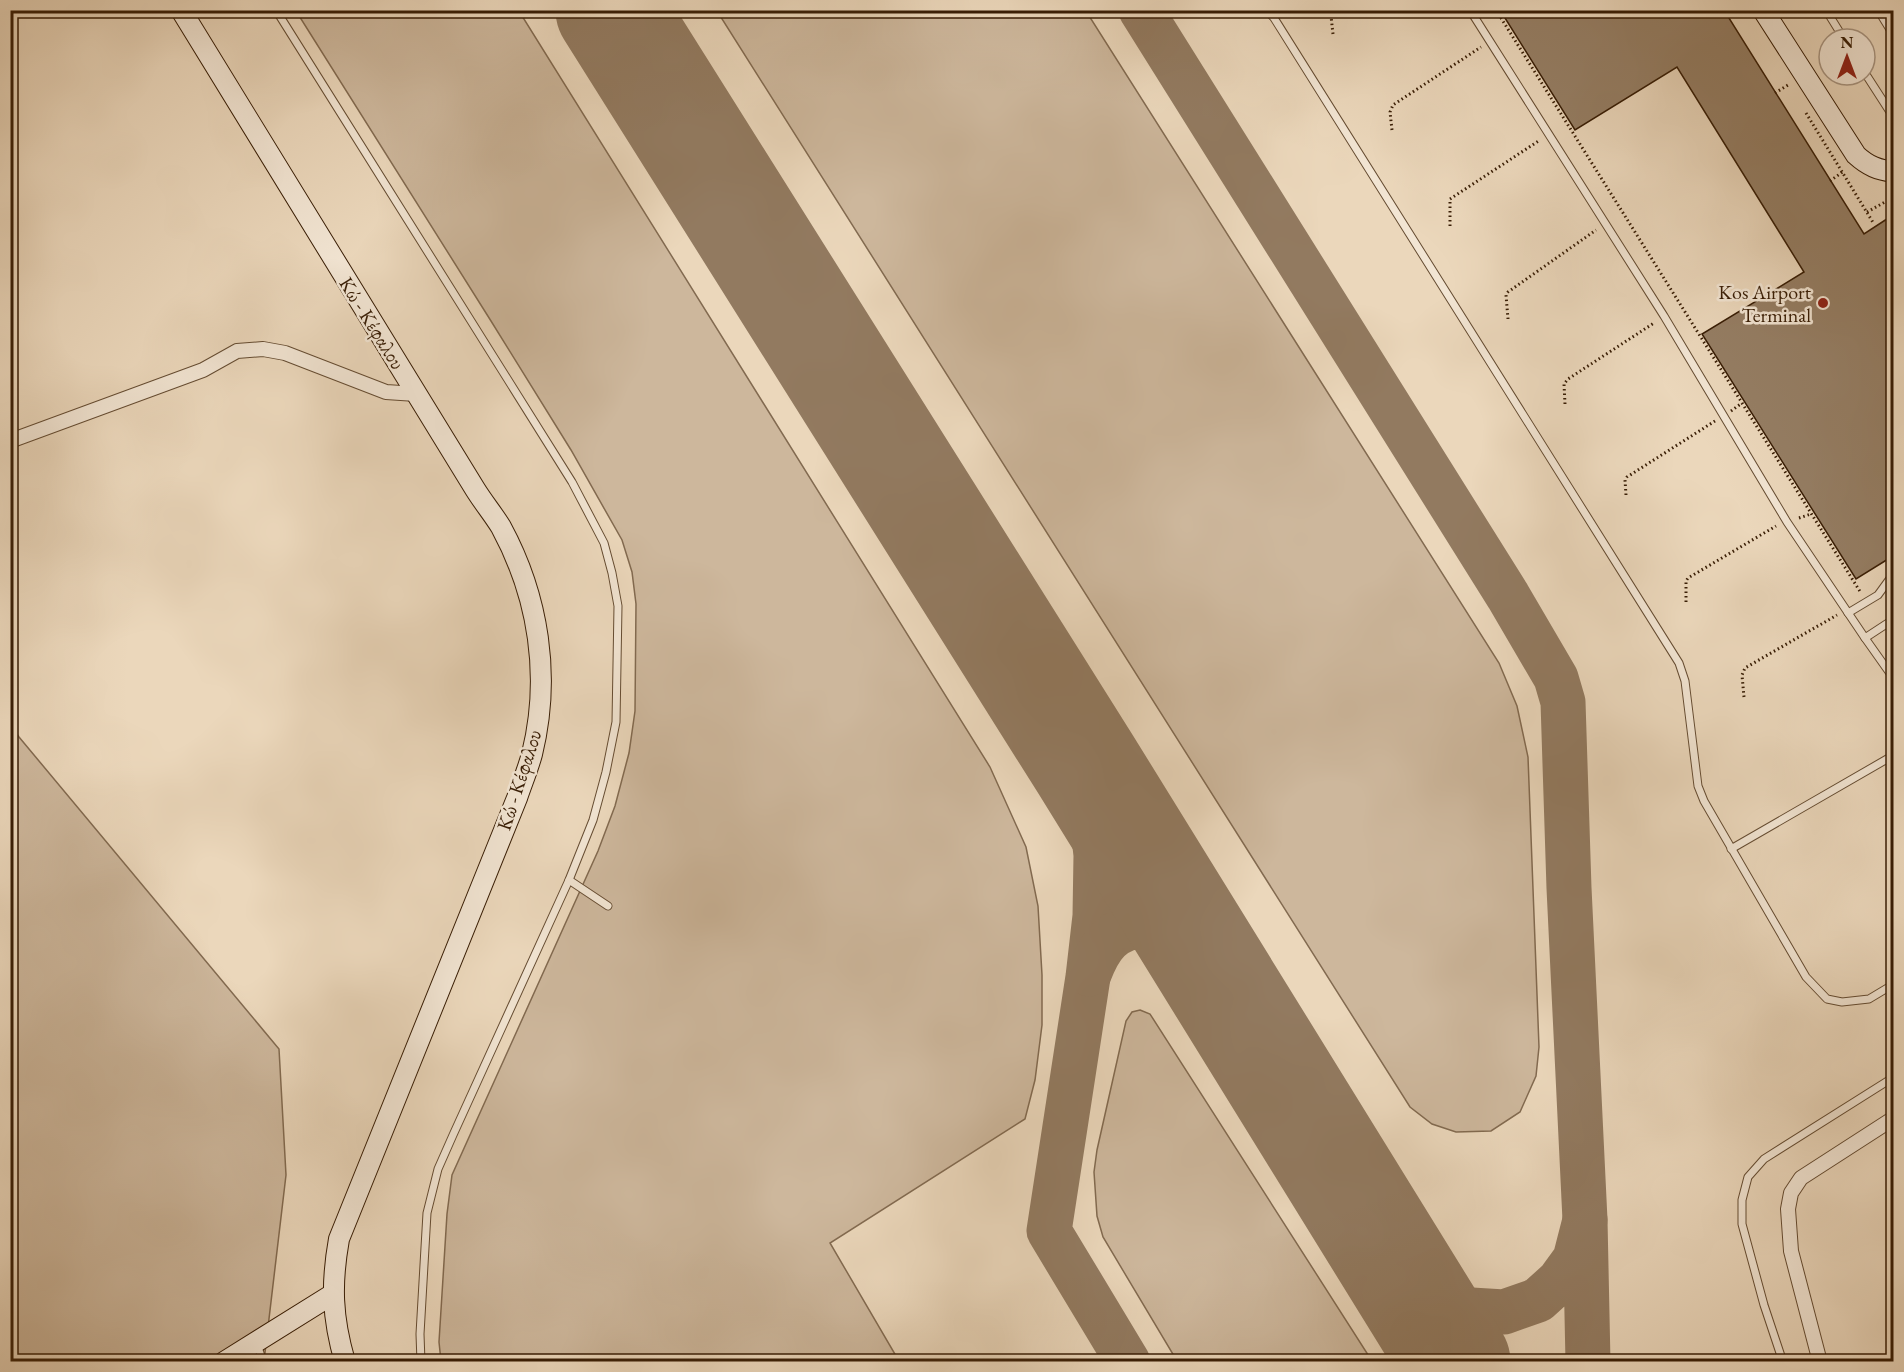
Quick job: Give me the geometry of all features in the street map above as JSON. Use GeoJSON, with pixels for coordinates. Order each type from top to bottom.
{"type":"FeatureCollection","features":[{"type":"Feature","properties":{"kind":"main road","name":"Κώ - Κέφαλου"},"geometry":{"type":"LineString","coordinates":[[181,10],[416,394],[500,526],[518,562],[529,593],[538,634],[541,684],[538,719],[531,756],[517,798],[339,1239],[333,1294],[338,1336],[345,1362]]}},
{"type":"Feature","properties":{"kind":"main road"},"geometry":{"type":"LineString","coordinates":[[1763,10],[1856,155],[1867,165],[1881,171],[1893,172]]}},
{"type":"Feature","properties":{"kind":"main road"},"geometry":{"type":"LineString","coordinates":[[224,1362],[333,1294]]}},
{"type":"Feature","properties":{"kind":"street"},"geometry":{"type":"LineString","coordinates":[[10,441],[203,370],[237,351],[263,349],[285,353],[386,392],[416,394]]}},
{"type":"Feature","properties":{"kind":"street"},"geometry":{"type":"LineString","coordinates":[[1820,1362],[1791,1251],[1788,1209],[1791,1193],[1801,1178],[1893,1119]]}},
{"type":"Feature","properties":{"kind":"lane"},"geometry":{"type":"LineString","coordinates":[[276,10],[572,483],[604,543],[618,606],[616,722],[593,820],[569,880],[438,1169],[427,1213],[420,1334],[421,1362]]}},
{"type":"Feature","properties":{"kind":"lane"},"geometry":{"type":"LineString","coordinates":[[1282,10],[1270,13],[1679,663],[1685,681],[1698,786],[1704,801],[1806,977],[1827,999],[1842,1002],[1869,999],[1893,984]]}},
{"type":"Feature","properties":{"kind":"lane"},"geometry":{"type":"LineString","coordinates":[[1470,10],[1664,316],[1787,522],[1893,679]]}},
{"type":"Feature","properties":{"kind":"lane"},"geometry":{"type":"LineString","coordinates":[[1826,10],[1837,27]]}},
{"type":"Feature","properties":{"kind":"lane"},"geometry":{"type":"LineString","coordinates":[[1878,10],[1893,36]]}},
{"type":"Feature","properties":{"kind":"lane"},"geometry":{"type":"LineString","coordinates":[[1874,87],[1893,118]]}},
{"type":"Feature","properties":{"kind":"lane"},"geometry":{"type":"LineString","coordinates":[[1847,611],[1878,595],[1893,573]]}},
{"type":"Feature","properties":{"kind":"lane"},"geometry":{"type":"LineString","coordinates":[[1865,638],[1893,620]]}},
{"type":"Feature","properties":{"kind":"lane"},"geometry":{"type":"LineString","coordinates":[[1731,849],[1893,755]]}},
{"type":"Feature","properties":{"kind":"lane"},"geometry":{"type":"LineString","coordinates":[[569,880],[608,906]]}},
{"type":"Feature","properties":{"kind":"lane"},"geometry":{"type":"LineString","coordinates":[[1783,1362],[1764,1305],[1742,1224],[1742,1200],[1748,1177],[1764,1160],[1893,1077]]}},
{"type":"Feature","properties":{"kind":"lane"},"geometry":{"type":"LineString","coordinates":[[256,1342],[263,1362]]}},
{"type":"Feature","properties":{"kind":"path"},"geometry":{"type":"LineString","coordinates":[[1333,34],[1331,16],[1334,10]]}},
{"type":"Feature","properties":{"kind":"path"},"geometry":{"type":"LineString","coordinates":[[1496,10],[1867,602]]}},
{"type":"Feature","properties":{"kind":"path"},"geometry":{"type":"LineString","coordinates":[[1392,130],[1390,111],[1393,105],[1490,41]]}},
{"type":"Feature","properties":{"kind":"path"},"geometry":{"type":"LineString","coordinates":[[1775,93],[1788,85]]}},
{"type":"Feature","properties":{"kind":"path"},"geometry":{"type":"LineString","coordinates":[[1450,226],[1450,199],[1566,123]]}},
{"type":"Feature","properties":{"kind":"path"},"geometry":{"type":"LineString","coordinates":[[1867,212],[1893,197]]}},
{"type":"Feature","properties":{"kind":"path"},"geometry":{"type":"LineString","coordinates":[[1508,319],[1506,295],[1508,292],[1622,212]]}},
{"type":"Feature","properties":{"kind":"path"},"geometry":{"type":"LineString","coordinates":[[1565,404],[1564,384],[1568,379],[1680,305]]}},
{"type":"Feature","properties":{"kind":"path"},"geometry":{"type":"LineString","coordinates":[[1626,495],[1625,480],[1627,477],[1742,403]]}},
{"type":"Feature","properties":{"kind":"path"},"geometry":{"type":"LineString","coordinates":[[1686,602],[1688,578],[1776,526],[1811,514]]}},
{"type":"Feature","properties":{"kind":"path"},"geometry":{"type":"LineString","coordinates":[[1744,697],[1742,675],[1745,668],[1847,611]]}},
{"type":"Feature","properties":{"kind":"shaded area"},"geometry":{"type":"Polygon","coordinates":[[[296,11],[519,11],[990,767],[1026,847],[1038,906],[1042,1025],[1035,1080],[1025,1119],[830,1243],[899,1361],[441,1361],[439,1342],[447,1214],[452,1175],[598,851],[615,806],[629,753],[635,711],[636,604],[632,572],[622,540],[571,450],[296,11]]]}},
{"type":"Feature","properties":{"kind":"shaded area"},"geometry":{"type":"Polygon","coordinates":[[[717,11],[1086,11],[1499,663],[1517,706],[1528,757],[1539,1047],[1536,1076],[1520,1112],[1491,1131],[1456,1132],[1432,1124],[1410,1107],[717,11]]]}},
{"type":"Feature","properties":{"kind":"shaded area"},"geometry":{"type":"Polygon","coordinates":[[[10,724],[279,1049],[286,1175],[264,1361],[11,1361],[10,724]]]}},
{"type":"Feature","properties":{"kind":"shaded area"},"geometry":{"type":"Polygon","coordinates":[[[1140,1010],[1150,1014],[1372,1361],[1177,1361],[1103,1237],[1097,1216],[1094,1172],[1097,1150],[1126,1021],[1132,1012],[1140,1010]]]}},
{"type":"Feature","properties":{"kind":"building","name":"Kos Airport Terminal"},"geometry":{"type":"Polygon","coordinates":[[[1500,10],[1724,10],[1864,234],[1893,215],[1893,556],[1856,579],[1702,334],[1804,272],[1677,67],[1575,130],[1500,10]]]}},
{"type":"Feature","properties":{"kind":"taxiway"},"geometry":{"type":"LineString","coordinates":[[1141,10],[1508,596],[1556,678],[1563,702],[1569,888],[1585,1220]]}},
{"type":"Feature","properties":{"kind":"taxiway"},"geometry":{"type":"LineString","coordinates":[[1086,765],[1096,855],[1095,916],[1088,977],[1049,1231],[1128,1362]]}},
{"type":"Feature","properties":{"kind":"taxiway"},"geometry":{"type":"LineString","coordinates":[[1089,974],[1098,955],[1109,940],[1116,934],[1134,927],[1153,925],[1173,928],[1184,933],[1201,952]]}},
{"type":"Feature","properties":{"kind":"taxiway"},"geometry":{"type":"LineString","coordinates":[[1392,1261],[1421,1289],[1455,1309],[1504,1312],[1538,1300],[1559,1281],[1575,1259],[1585,1220],[1588,1362]]}},
{"type":"Feature","properties":{"kind":"runway"},"geometry":{"type":"LineString","coordinates":[[611,10],[1086,765],[1455,1362]]}},
{"type":"Feature","properties":{"kind":"place","name":"Kos Airport Terminal"},"geometry":{"type":"Point","coordinates":[1823,303]}}]}
